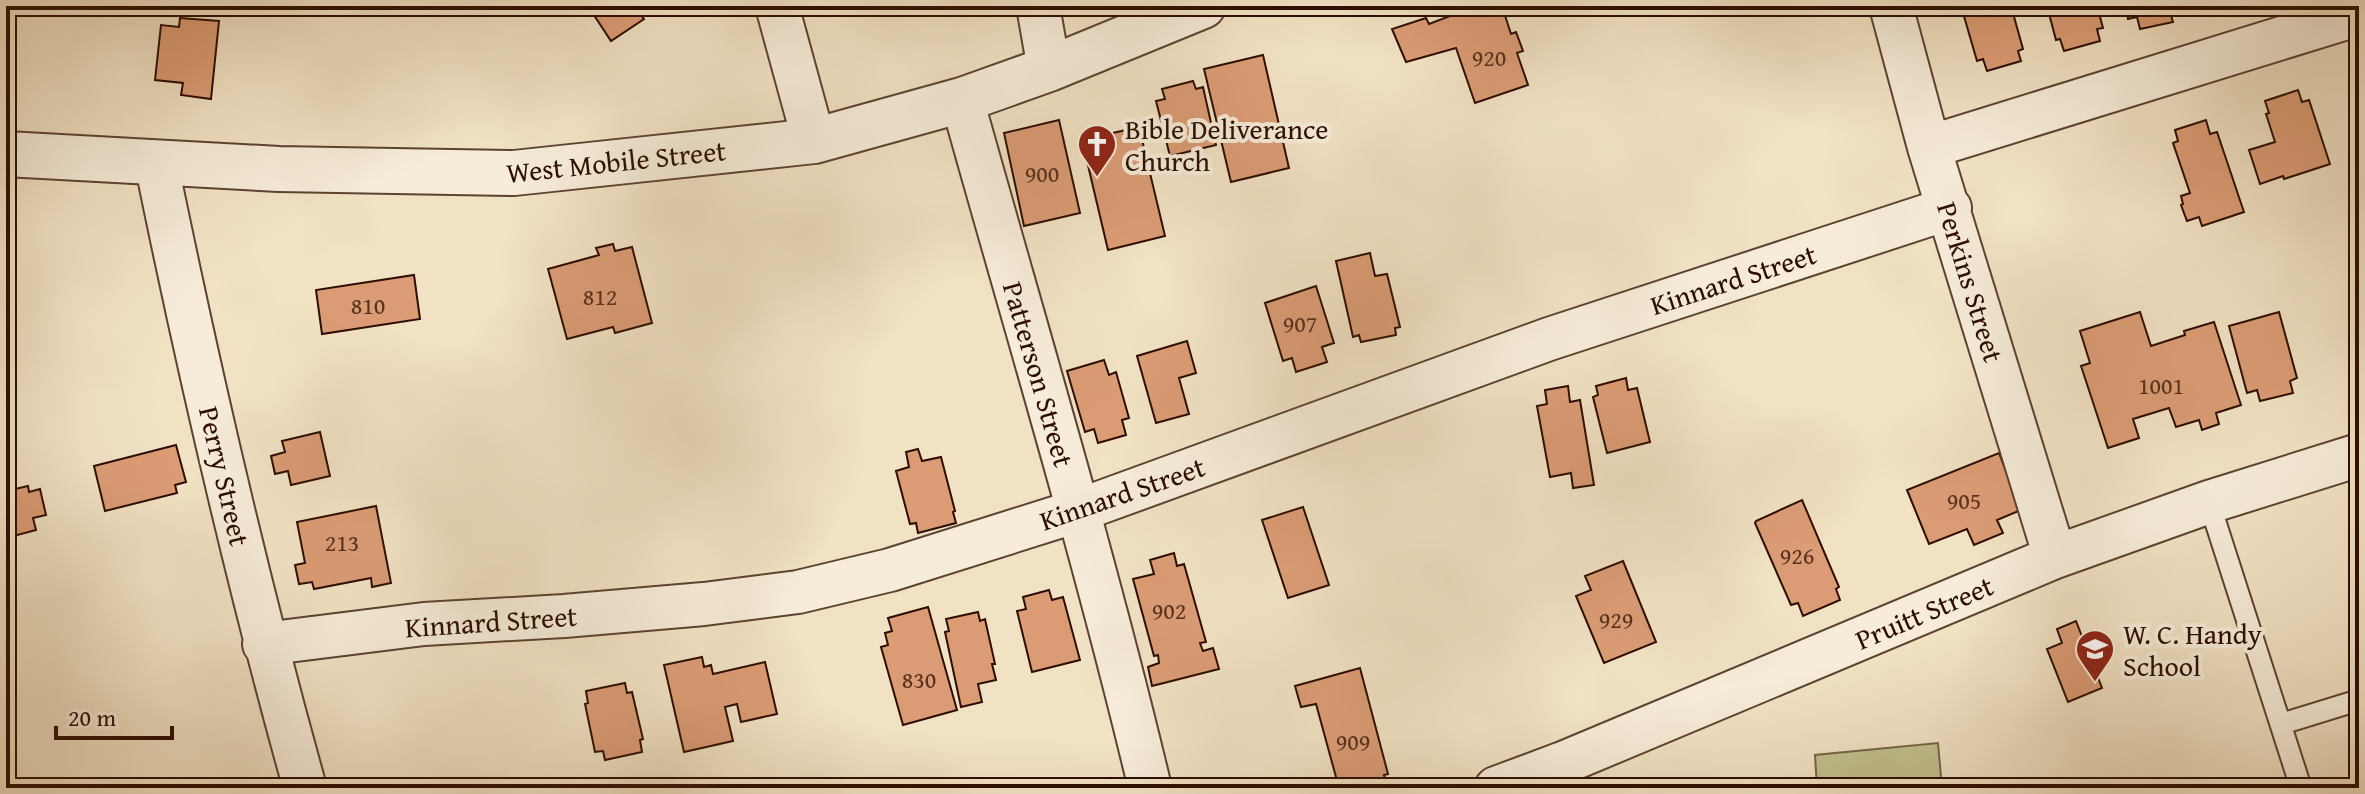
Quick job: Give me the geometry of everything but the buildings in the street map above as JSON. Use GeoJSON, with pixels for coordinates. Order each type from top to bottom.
{"type":"FeatureCollection","features":[{"type":"Feature","properties":{"kind":"street"},"geometry":{"type":"LineString","coordinates":[[777,6],[814,141]]}},
{"type":"Feature","properties":{"kind":"street"},"geometry":{"type":"LineString","coordinates":[[1038,6],[1049,69]]}},
{"type":"Feature","properties":{"kind":"street","name":"West Mobile Street"},"geometry":{"type":"LineString","coordinates":[[6,154],[279,169],[514,173],[814,141],[962,100],[1049,69],[1203,6]]}},
{"type":"Feature","properties":{"kind":"street","name":"Perkins Street"},"geometry":{"type":"LineString","coordinates":[[1891,6],[1929,147],[2055,557]]}},
{"type":"Feature","properties":{"kind":"street"},"geometry":{"type":"LineString","coordinates":[[1929,147],[2359,14]]}},
{"type":"Feature","properties":{"kind":"street","name":"Patterson Street"},"geometry":{"type":"LineString","coordinates":[[962,100],[1131,708],[1150,788]]}},
{"type":"Feature","properties":{"kind":"street","name":"Perry Street"},"geometry":{"type":"LineString","coordinates":[[156,162],[189,322],[264,644],[305,788]]}},
{"type":"Feature","properties":{"kind":"street","name":"Kinnard Street"},"geometry":{"type":"LineString","coordinates":[[264,644],[424,624],[704,604],[798,592],[890,570],[1077,511],[1549,339],[1950,208]]}},
{"type":"Feature","properties":{"kind":"street","name":"Pruitt Street"},"geometry":{"type":"LineString","coordinates":[[1496,788],[1578,757],[2055,557],[2209,502],[2359,455]]}},
{"type":"Feature","properties":{"kind":"lane"},"geometry":{"type":"LineString","coordinates":[[2209,502],[2301,788]]}},
{"type":"Feature","properties":{"kind":"lane"},"geometry":{"type":"LineString","coordinates":[[2281,724],[2359,700]]}},
{"type":"Feature","properties":{"kind":"green space"},"geometry":{"type":"Polygon","coordinates":[[[1938,743],[1942,788],[1817,788],[1815,755],[1938,743]]]}},
{"type":"Feature","properties":{"kind":"place","name":"Bible Deliverance Church"},"geometry":{"type":"Point","coordinates":[1097,178]}},
{"type":"Feature","properties":{"kind":"place","name":"W. C. Handy School"},"geometry":{"type":"Point","coordinates":[2095,683]}}]}
